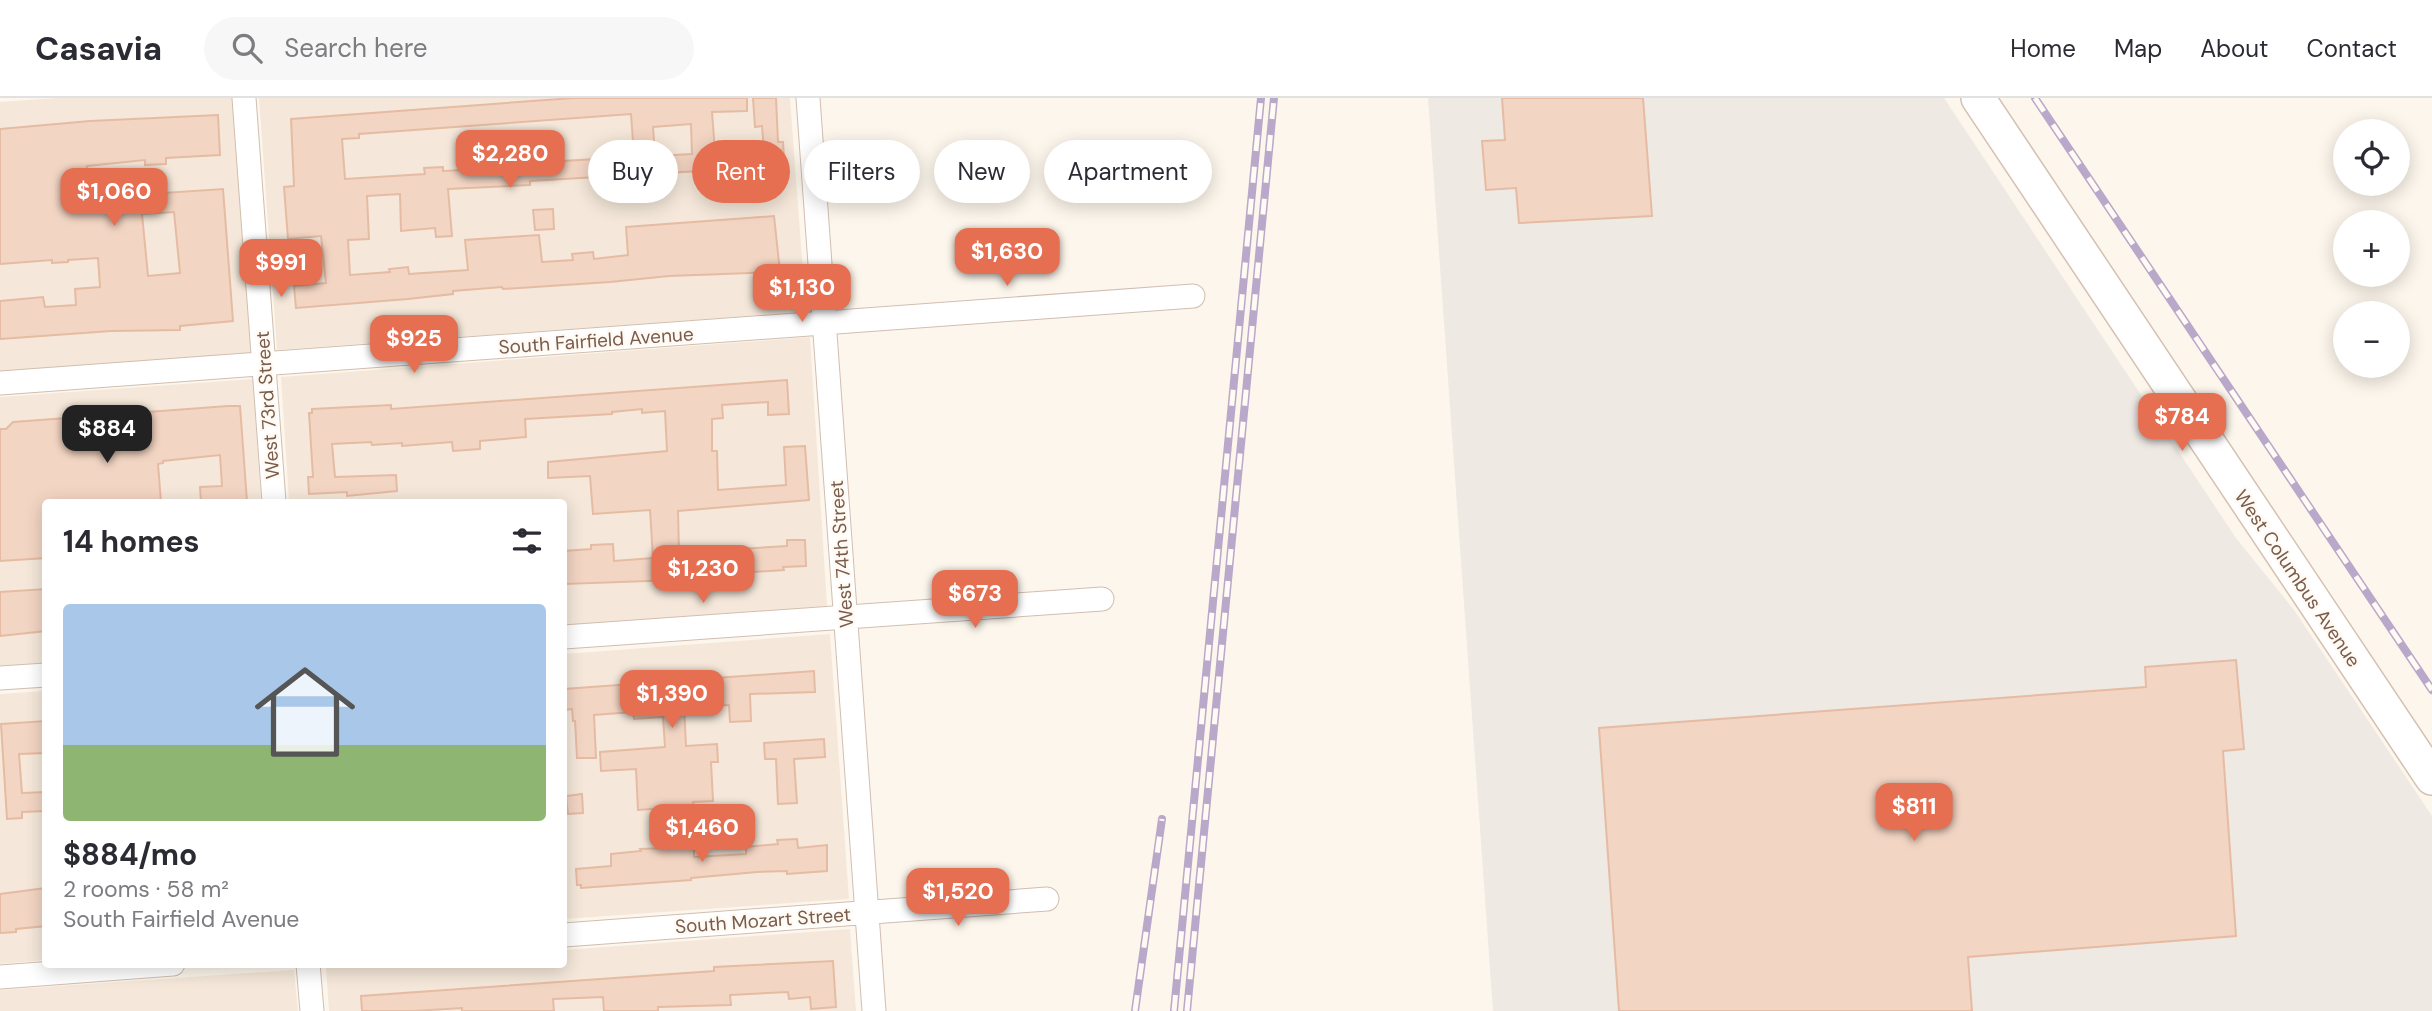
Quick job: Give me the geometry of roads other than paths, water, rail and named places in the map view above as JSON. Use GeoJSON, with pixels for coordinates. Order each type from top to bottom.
{"type":"FeatureCollection","features":[{"type":"Feature","properties":{"kind":"main road","name":"West Columbus Avenue"},"geometry":{"type":"LineString","coordinates":[[1978,98],[2432,778]]}},
{"type":"Feature","properties":{"kind":"street","name":"West 73rd Street"},"geometry":{"type":"LineString","coordinates":[[244,98],[274,499]]}},
{"type":"Feature","properties":{"kind":"street","name":"West 74th Street"},"geometry":{"type":"LineString","coordinates":[[808,98],[874,1011]]}},
{"type":"Feature","properties":{"kind":"street","name":"South Fairfield Avenue"},"geometry":{"type":"LineString","coordinates":[[0,383],[1193,296]]}},
{"type":"Feature","properties":{"kind":"street"},"geometry":{"type":"LineString","coordinates":[[567,638],[1102,599]]}},
{"type":"Feature","properties":{"kind":"street"},"geometry":{"type":"LineString","coordinates":[[0,678],[42,675]]}},
{"type":"Feature","properties":{"kind":"street","name":"South Mozart Street"},"geometry":{"type":"LineString","coordinates":[[567,935],[1047,899]]}},
{"type":"Feature","properties":{"kind":"street"},"geometry":{"type":"LineString","coordinates":[[0,977],[120,968]]}},
{"type":"Feature","properties":{"kind":"street"},"geometry":{"type":"LineString","coordinates":[[308,968],[312,1011]]}},
{"type":"Feature","properties":{"kind":"railway"},"geometry":{"type":"LineString","coordinates":[[1174,1011],[1261,98]]}},
{"type":"Feature","properties":{"kind":"railway"},"geometry":{"type":"LineString","coordinates":[[1187,1011],[1274,98]]}},
{"type":"Feature","properties":{"kind":"railway"},"geometry":{"type":"LineString","coordinates":[[2035,98],[2432,690]]}},
{"type":"Feature","properties":{"kind":"railway"},"geometry":{"type":"LineString","coordinates":[[1135,1011],[1162,819]]}}]}
